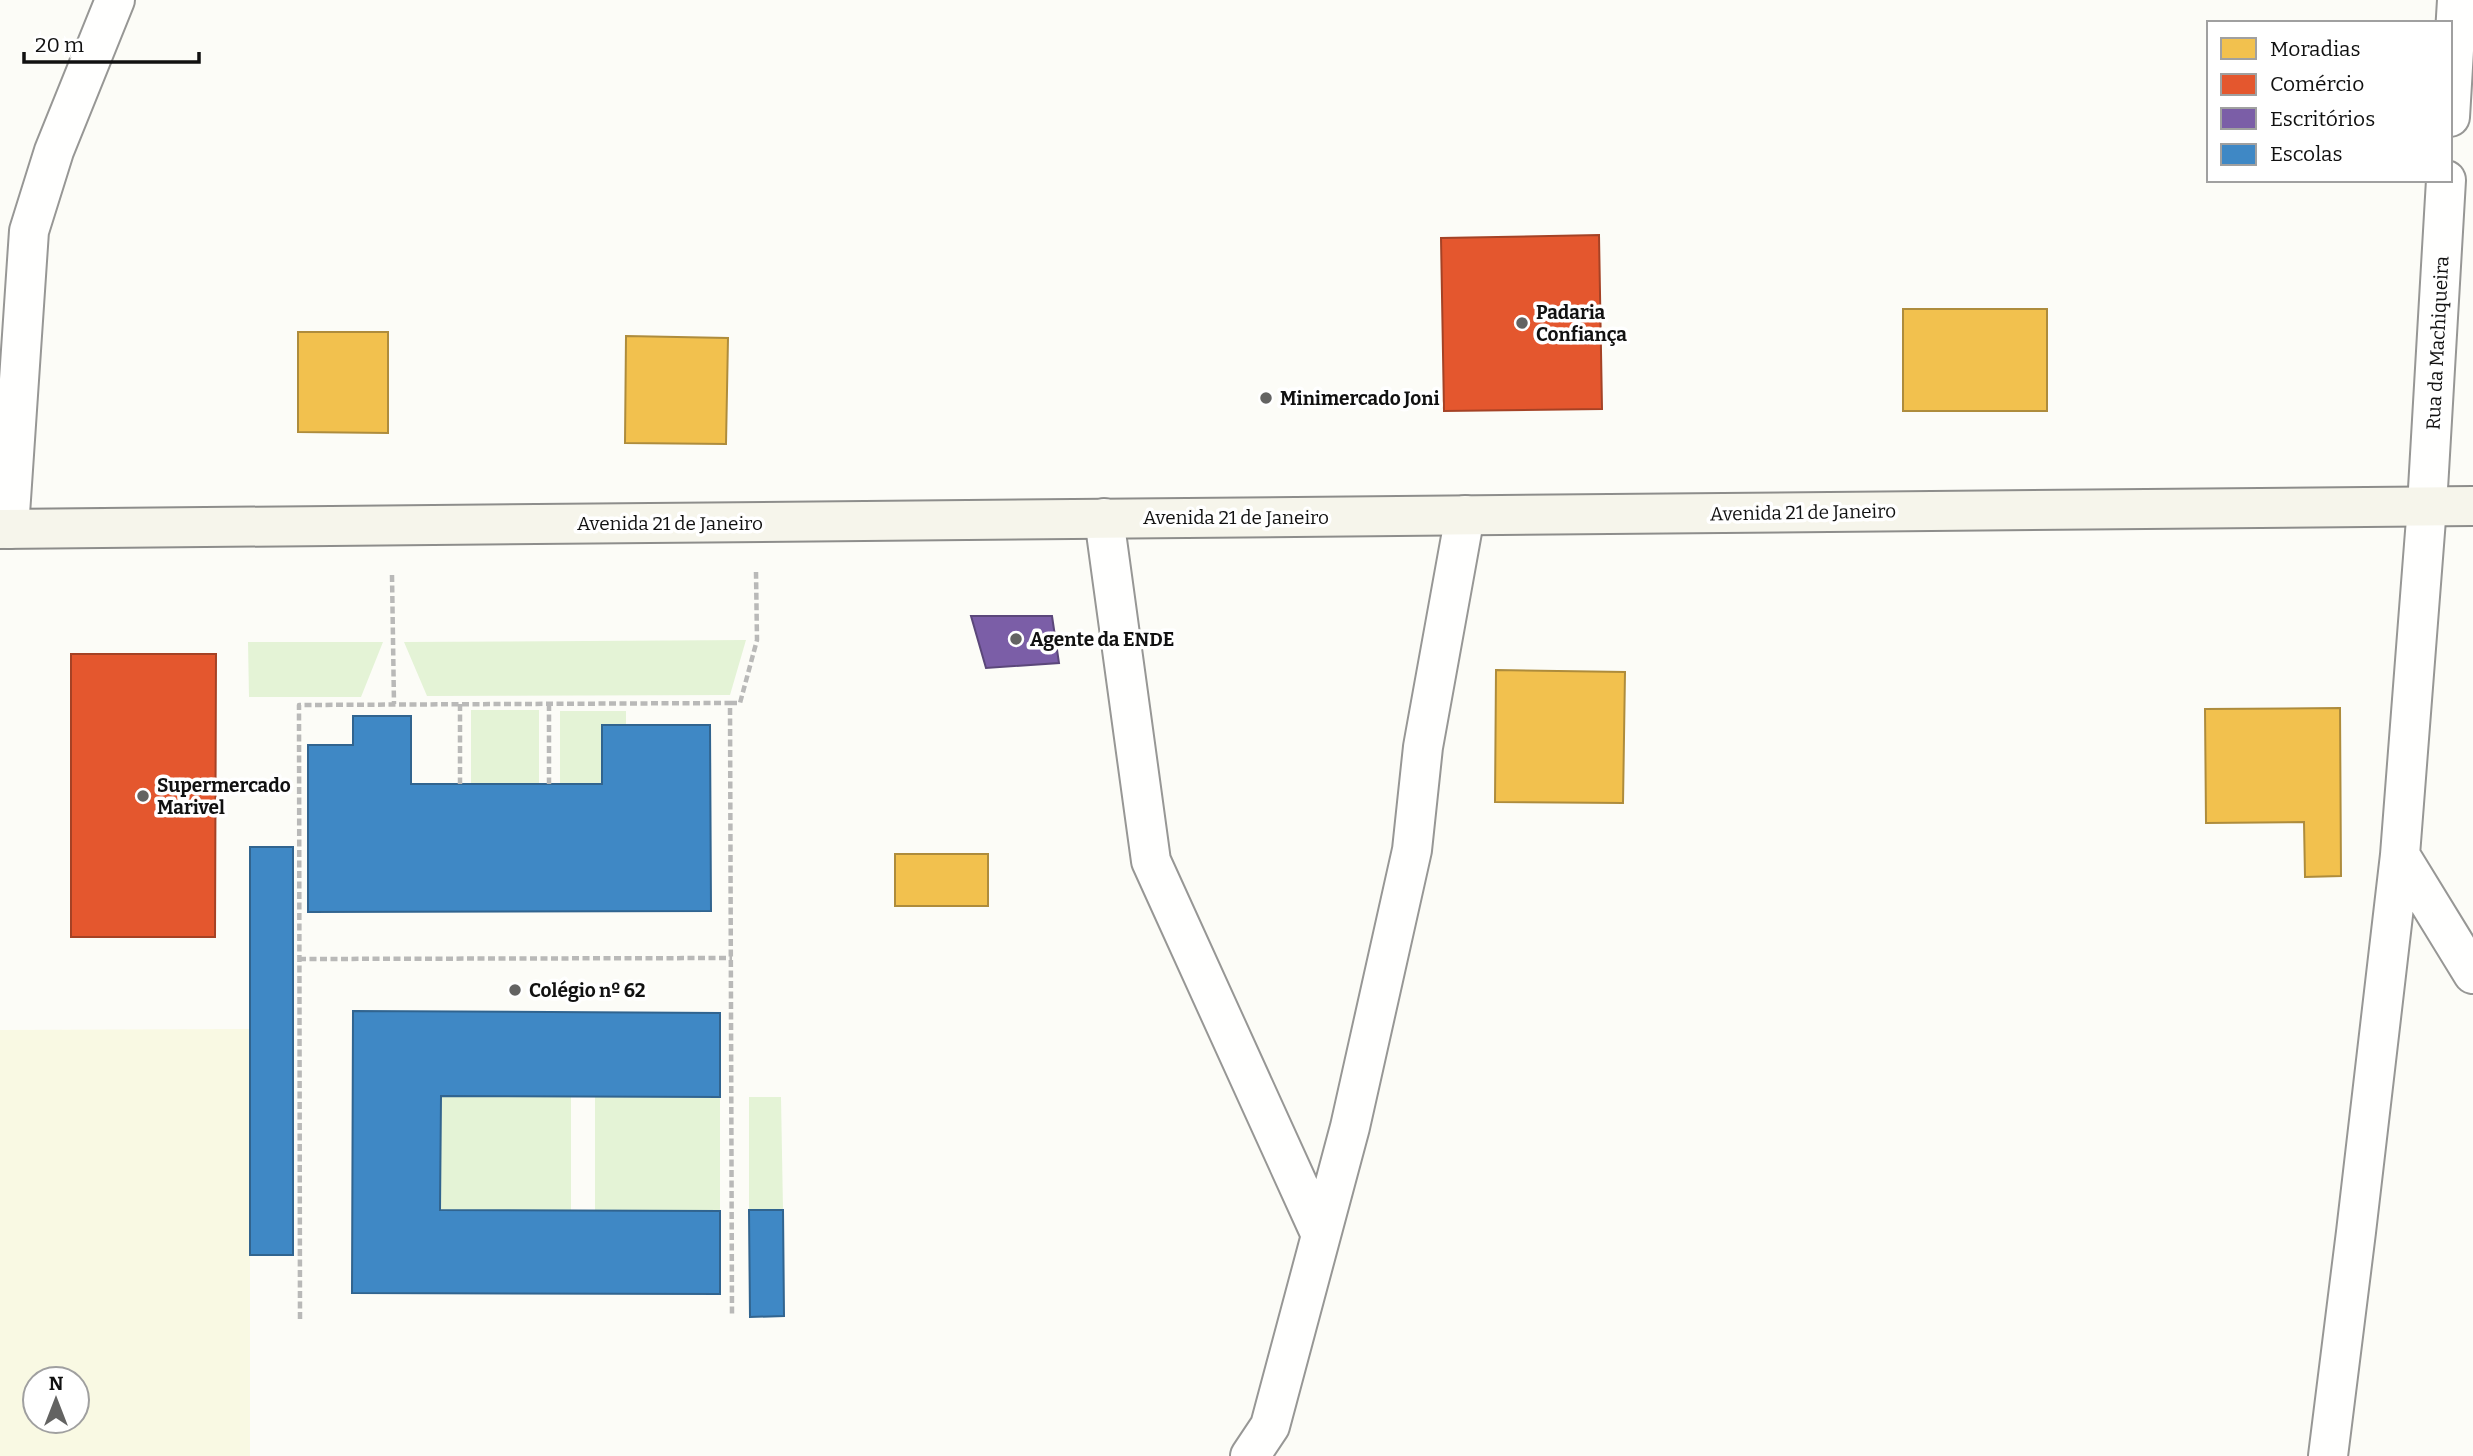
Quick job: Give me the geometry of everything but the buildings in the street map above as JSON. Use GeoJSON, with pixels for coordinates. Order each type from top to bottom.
{"type":"FeatureCollection","features":[{"type":"Feature","properties":{"kind":"main road","name":"Avenida 21 de Janeiro"},"geometry":{"type":"LineString","coordinates":[[5,529],[2473,506]]}},
{"type":"Feature","properties":{"kind":"street"},"geometry":{"type":"LineString","coordinates":[[5,529],[29,231],[54,151],[116,0]]}},
{"type":"Feature","properties":{"kind":"street"},"geometry":{"type":"LineString","coordinates":[[2452,84],[2457,0]]}},
{"type":"Feature","properties":{"kind":"street","name":"Rua da Machiqueira"},"geometry":{"type":"LineString","coordinates":[[2328,1456],[2400,855],[2427,506],[2446,182]]}},
{"type":"Feature","properties":{"kind":"street"},"geometry":{"type":"LineString","coordinates":[[1259,1451],[1270,1426],[1350,1127],[1412,850],[1423,747],[1465,515]]}},
{"type":"Feature","properties":{"kind":"street"},"geometry":{"type":"LineString","coordinates":[[1104,518],[1151,861],[1320,1233]]}},
{"type":"Feature","properties":{"kind":"street"},"geometry":{"type":"LineString","coordinates":[[2400,855],[2473,974]]}},
{"type":"Feature","properties":{"kind":"path"},"geometry":{"type":"LineString","coordinates":[[300,1319],[299,705],[740,703],[757,640],[756,522]]}},
{"type":"Feature","properties":{"kind":"path"},"geometry":{"type":"LineString","coordinates":[[392,525],[394,704]]}},
{"type":"Feature","properties":{"kind":"path"},"geometry":{"type":"LineString","coordinates":[[730,703],[732,1317]]}},
{"type":"Feature","properties":{"kind":"path"},"geometry":{"type":"LineString","coordinates":[[460,704],[460,784]]}},
{"type":"Feature","properties":{"kind":"path"},"geometry":{"type":"LineString","coordinates":[[549,704],[549,784]]}},
{"type":"Feature","properties":{"kind":"path"},"geometry":{"type":"LineString","coordinates":[[299,960],[732,958]]}},
{"type":"Feature","properties":{"kind":"green space"},"geometry":{"type":"Polygon","coordinates":[[[746,640],[730,695],[427,696],[404,642],[746,640]]]}},
{"type":"Feature","properties":{"kind":"green space"},"geometry":{"type":"Polygon","coordinates":[[[248,642],[383,642],[361,697],[249,697],[248,642]]]}},
{"type":"Feature","properties":{"kind":"green space"},"geometry":{"type":"Polygon","coordinates":[[[471,710],[539,710],[539,784],[471,784],[471,710]]]}},
{"type":"Feature","properties":{"kind":"green space"},"geometry":{"type":"Polygon","coordinates":[[[560,711],[626,711],[626,725],[602,726],[602,784],[560,784],[560,711]]]}},
{"type":"Feature","properties":{"kind":"green space"},"geometry":{"type":"Polygon","coordinates":[[[250,1029],[250,1456],[0,1456],[0,1030],[250,1029]]]}},
{"type":"Feature","properties":{"kind":"green space"},"geometry":{"type":"Polygon","coordinates":[[[441,1096],[571,1096],[571,1210],[440,1210],[441,1096]]]}},
{"type":"Feature","properties":{"kind":"green space"},"geometry":{"type":"Polygon","coordinates":[[[595,1096],[720,1097],[720,1211],[595,1210],[595,1096]]]}},
{"type":"Feature","properties":{"kind":"green space"},"geometry":{"type":"Polygon","coordinates":[[[749,1097],[781,1097],[783,1210],[749,1210],[749,1097]]]}},
{"type":"Feature","properties":{"kind":"place","name":"Padaria Confiança"},"geometry":{"type":"Point","coordinates":[1522,323]}},
{"type":"Feature","properties":{"kind":"place","name":"Minimercado Joni"},"geometry":{"type":"Point","coordinates":[1266,398]}},
{"type":"Feature","properties":{"kind":"place","name":"Agente da ENDE"},"geometry":{"type":"Point","coordinates":[1016,639]}},
{"type":"Feature","properties":{"kind":"place","name":"Supermercado Marivel"},"geometry":{"type":"Point","coordinates":[143,796]}},
{"type":"Feature","properties":{"kind":"place","name":"Colégio nº 62"},"geometry":{"type":"Point","coordinates":[515,990]}}]}
